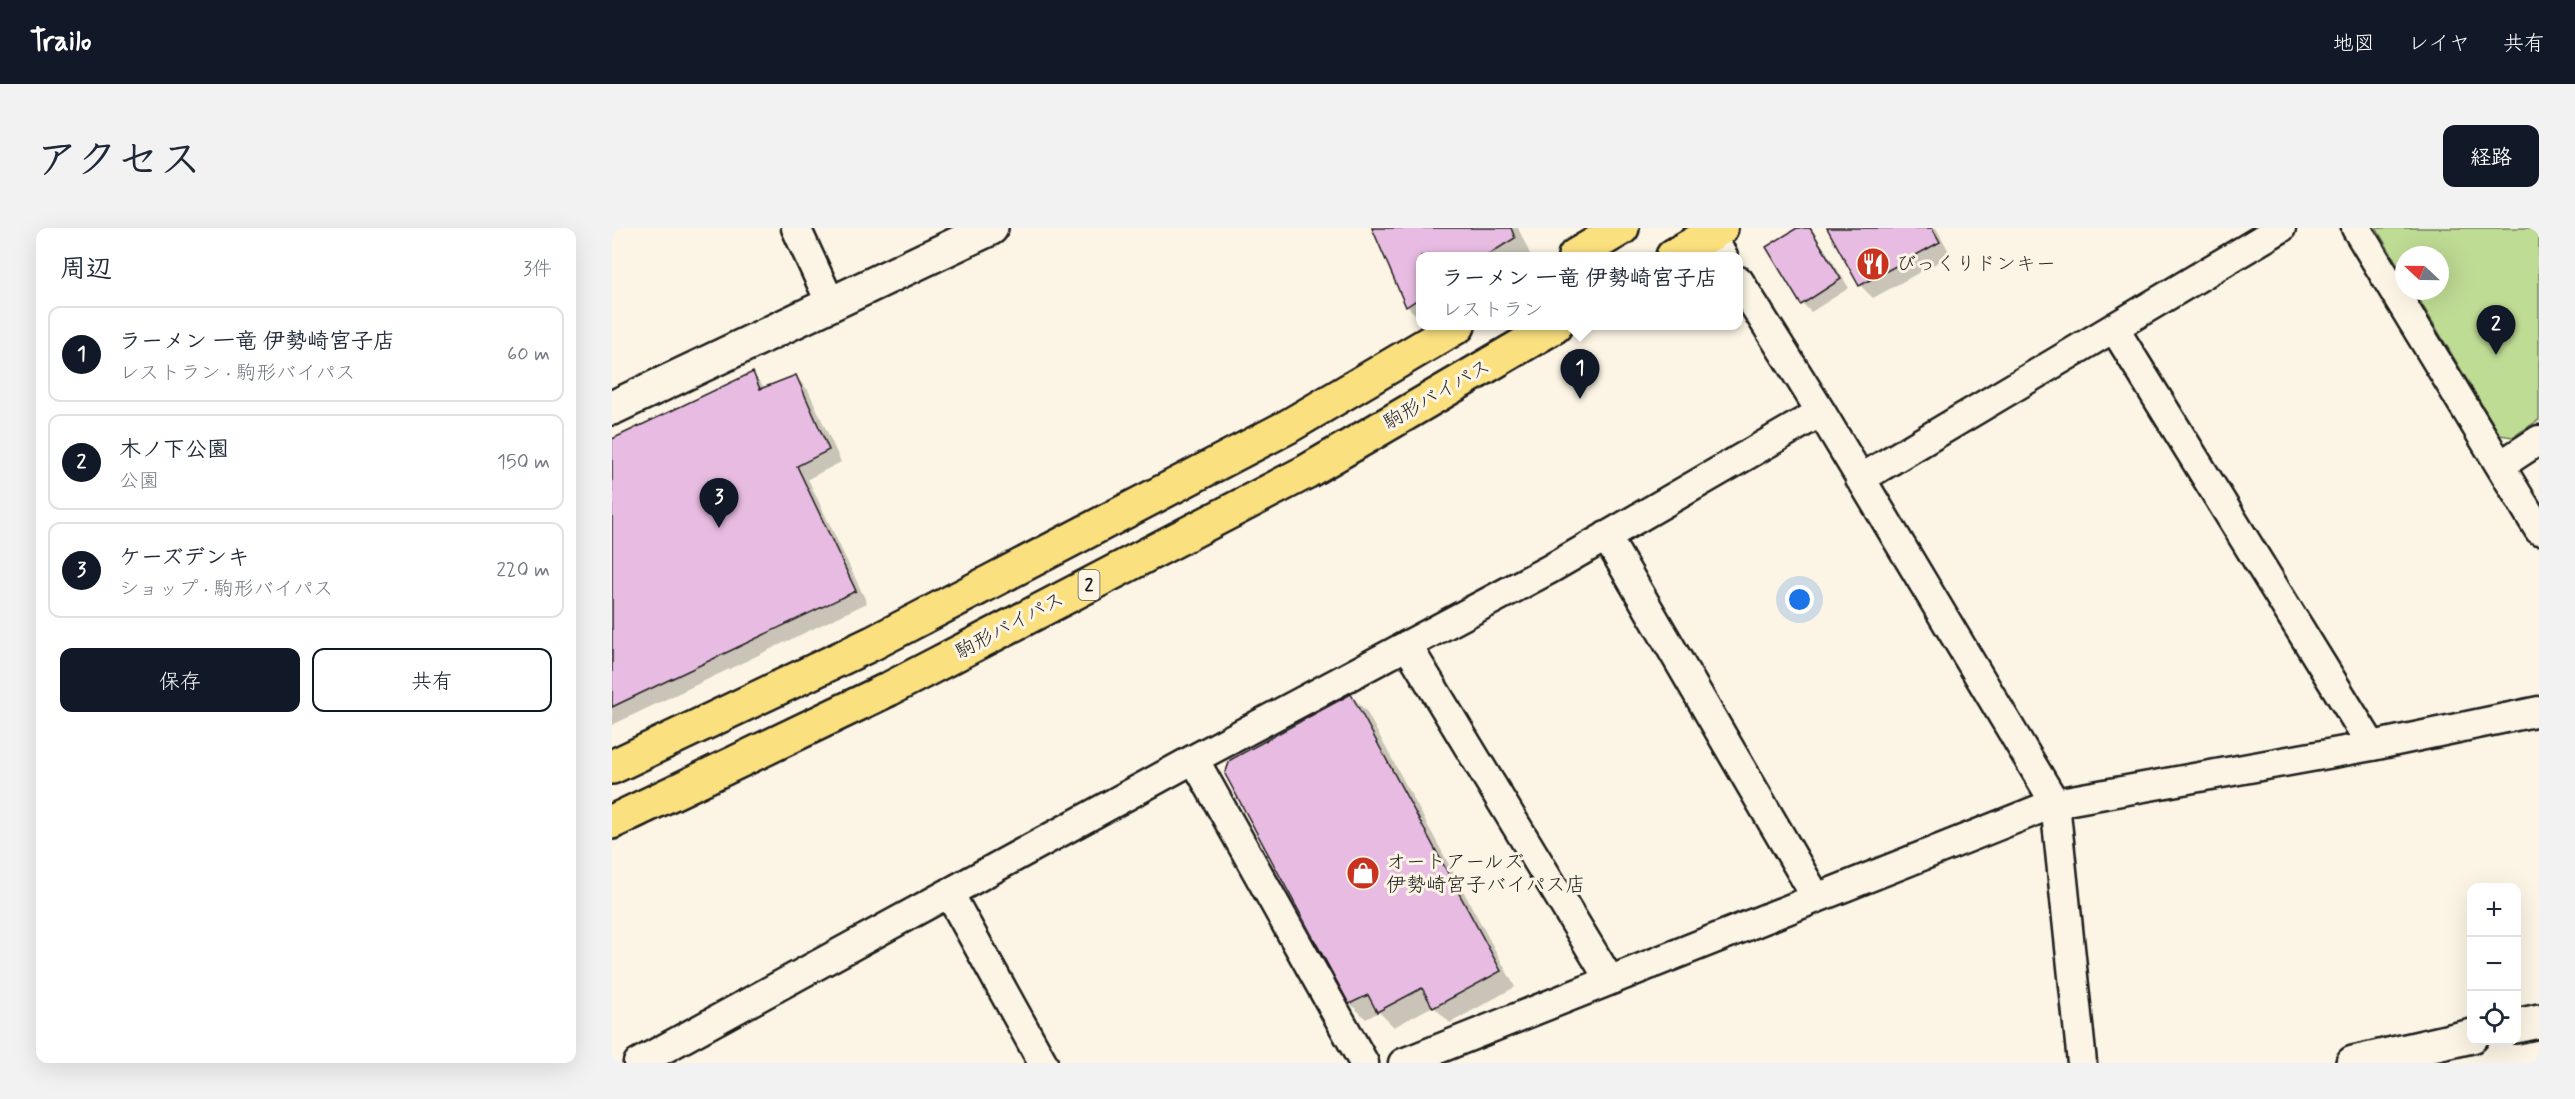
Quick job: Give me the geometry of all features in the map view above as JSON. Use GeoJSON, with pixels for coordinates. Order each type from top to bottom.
{"type":"FeatureCollection","features":[{"type":"Feature","properties":{"kind":"main road"},"geometry":{"type":"LineString","coordinates":[[1582,252],[1623,228]]}},
{"type":"Feature","properties":{"kind":"main road"},"geometry":{"type":"LineString","coordinates":[[1682,252],[1715,237]]}},
{"type":"Feature","properties":{"kind":"main road"},"geometry":{"type":"LineString","coordinates":[[612,767],[873,643],[1276,433],[1451,330]]}},
{"type":"Feature","properties":{"kind":"main road","name":"駒形バイパス"},"geometry":{"type":"LineString","coordinates":[[612,822],[889,689],[1306,472],[1548,330]]}},
{"type":"Feature","properties":{"kind":"street"},"geometry":{"type":"LineString","coordinates":[[796,228],[831,304]]}},
{"type":"Feature","properties":{"kind":"street"},"geometry":{"type":"LineString","coordinates":[[612,408],[991,228]]}},
{"type":"Feature","properties":{"kind":"street"},"geometry":{"type":"LineString","coordinates":[[1860,480],[2281,228]]}},
{"type":"Feature","properties":{"kind":"street"},"geometry":{"type":"LineString","coordinates":[[2356,228],[2539,530]]}},
{"type":"Feature","properties":{"kind":"street"},"geometry":{"type":"LineString","coordinates":[[1743,287],[1821,412],[2055,803],[2082,1063]]}},
{"type":"Feature","properties":{"kind":"street"},"geometry":{"type":"LineString","coordinates":[[2114,328],[2372,746]]}},
{"type":"Feature","properties":{"kind":"street"},"geometry":{"type":"LineString","coordinates":[[638,1063],[1194,759],[1550,569],[1821,412]]}},
{"type":"Feature","properties":{"kind":"street"},"geometry":{"type":"LineString","coordinates":[[2501,465],[2539,440]]}},
{"type":"Feature","properties":{"kind":"street"},"geometry":{"type":"LineString","coordinates":[[1606,536],[1816,897]]}},
{"type":"Feature","properties":{"kind":"street"},"geometry":{"type":"LineString","coordinates":[[1407,645],[1609,979]]}},
{"type":"Feature","properties":{"kind":"street"},"geometry":{"type":"LineString","coordinates":[[1403,1063],[2055,803],[2372,746],[2539,711]]}},
{"type":"Feature","properties":{"kind":"street"},"geometry":{"type":"LineString","coordinates":[[1194,759],[1364,1063]]}},
{"type":"Feature","properties":{"kind":"street"},"geometry":{"type":"LineString","coordinates":[[949,893],[1043,1063]]}},
{"type":"Feature","properties":{"kind":"street"},"geometry":{"type":"LineString","coordinates":[[2521,1025],[2539,1021]]}},
{"type":"Feature","properties":{"kind":"street"},"geometry":{"type":"LineString","coordinates":[[2353,1063],[2467,1037]]}},
{"type":"Feature","properties":{"kind":"green space"},"geometry":{"type":"Polygon","coordinates":[[[2376,228],[2539,228],[2539,420],[2513,437],[2500,435],[2419,300],[2449,300],[2449,246],[2395,246],[2395,260],[2376,228]]]}},
{"type":"Feature","properties":{"kind":"building"},"geometry":{"type":"Polygon","coordinates":[[[1372,228],[1511,228],[1515,238],[1492,252],[1416,252],[1416,300],[1406,307],[1372,228]]]}},
{"type":"Feature","properties":{"kind":"building"},"geometry":{"type":"Polygon","coordinates":[[[1797,228],[1810,228],[1841,279],[1801,305],[1766,247],[1797,228]]]}},
{"type":"Feature","properties":{"kind":"building","name":"びっくりドンキー"},"geometry":{"type":"Polygon","coordinates":[[[1827,228],[1932,228],[1940,242],[1859,286],[1827,228]]]}},
{"type":"Feature","properties":{"kind":"building"},"geometry":{"type":"Polygon","coordinates":[[[753,372],[760,389],[796,375],[829,450],[797,466],[856,591],[612,707],[612,439],[753,372]]]}},
{"type":"Feature","properties":{"kind":"building","name":"オートアールズ 伊勢崎宮子バイパス店"},"geometry":{"type":"Polygon","coordinates":[[[1351,694],[1501,971],[1433,1008],[1422,988],[1377,1012],[1368,995],[1349,1004],[1225,774],[1230,760],[1351,694]]]}},
{"type":"Feature","properties":{"kind":"place","name":"びっくりドンキー"},"geometry":{"type":"Point","coordinates":[1873,264]}},
{"type":"Feature","properties":{"kind":"place","name":"木ノ下公園"},"geometry":{"type":"Point","coordinates":[2496,355]}},
{"type":"Feature","properties":{"kind":"place","name":"ラーメン 一竜 伊勢崎宮子店"},"geometry":{"type":"Point","coordinates":[1580,399]}},
{"type":"Feature","properties":{"kind":"place","name":"ケーズデンキ"},"geometry":{"type":"Point","coordinates":[719,528]}},
{"type":"Feature","properties":{"kind":"place","name":"オートアールズ 伊勢崎宮子バイパス店"},"geometry":{"type":"Point","coordinates":[1363,873]}}]}
